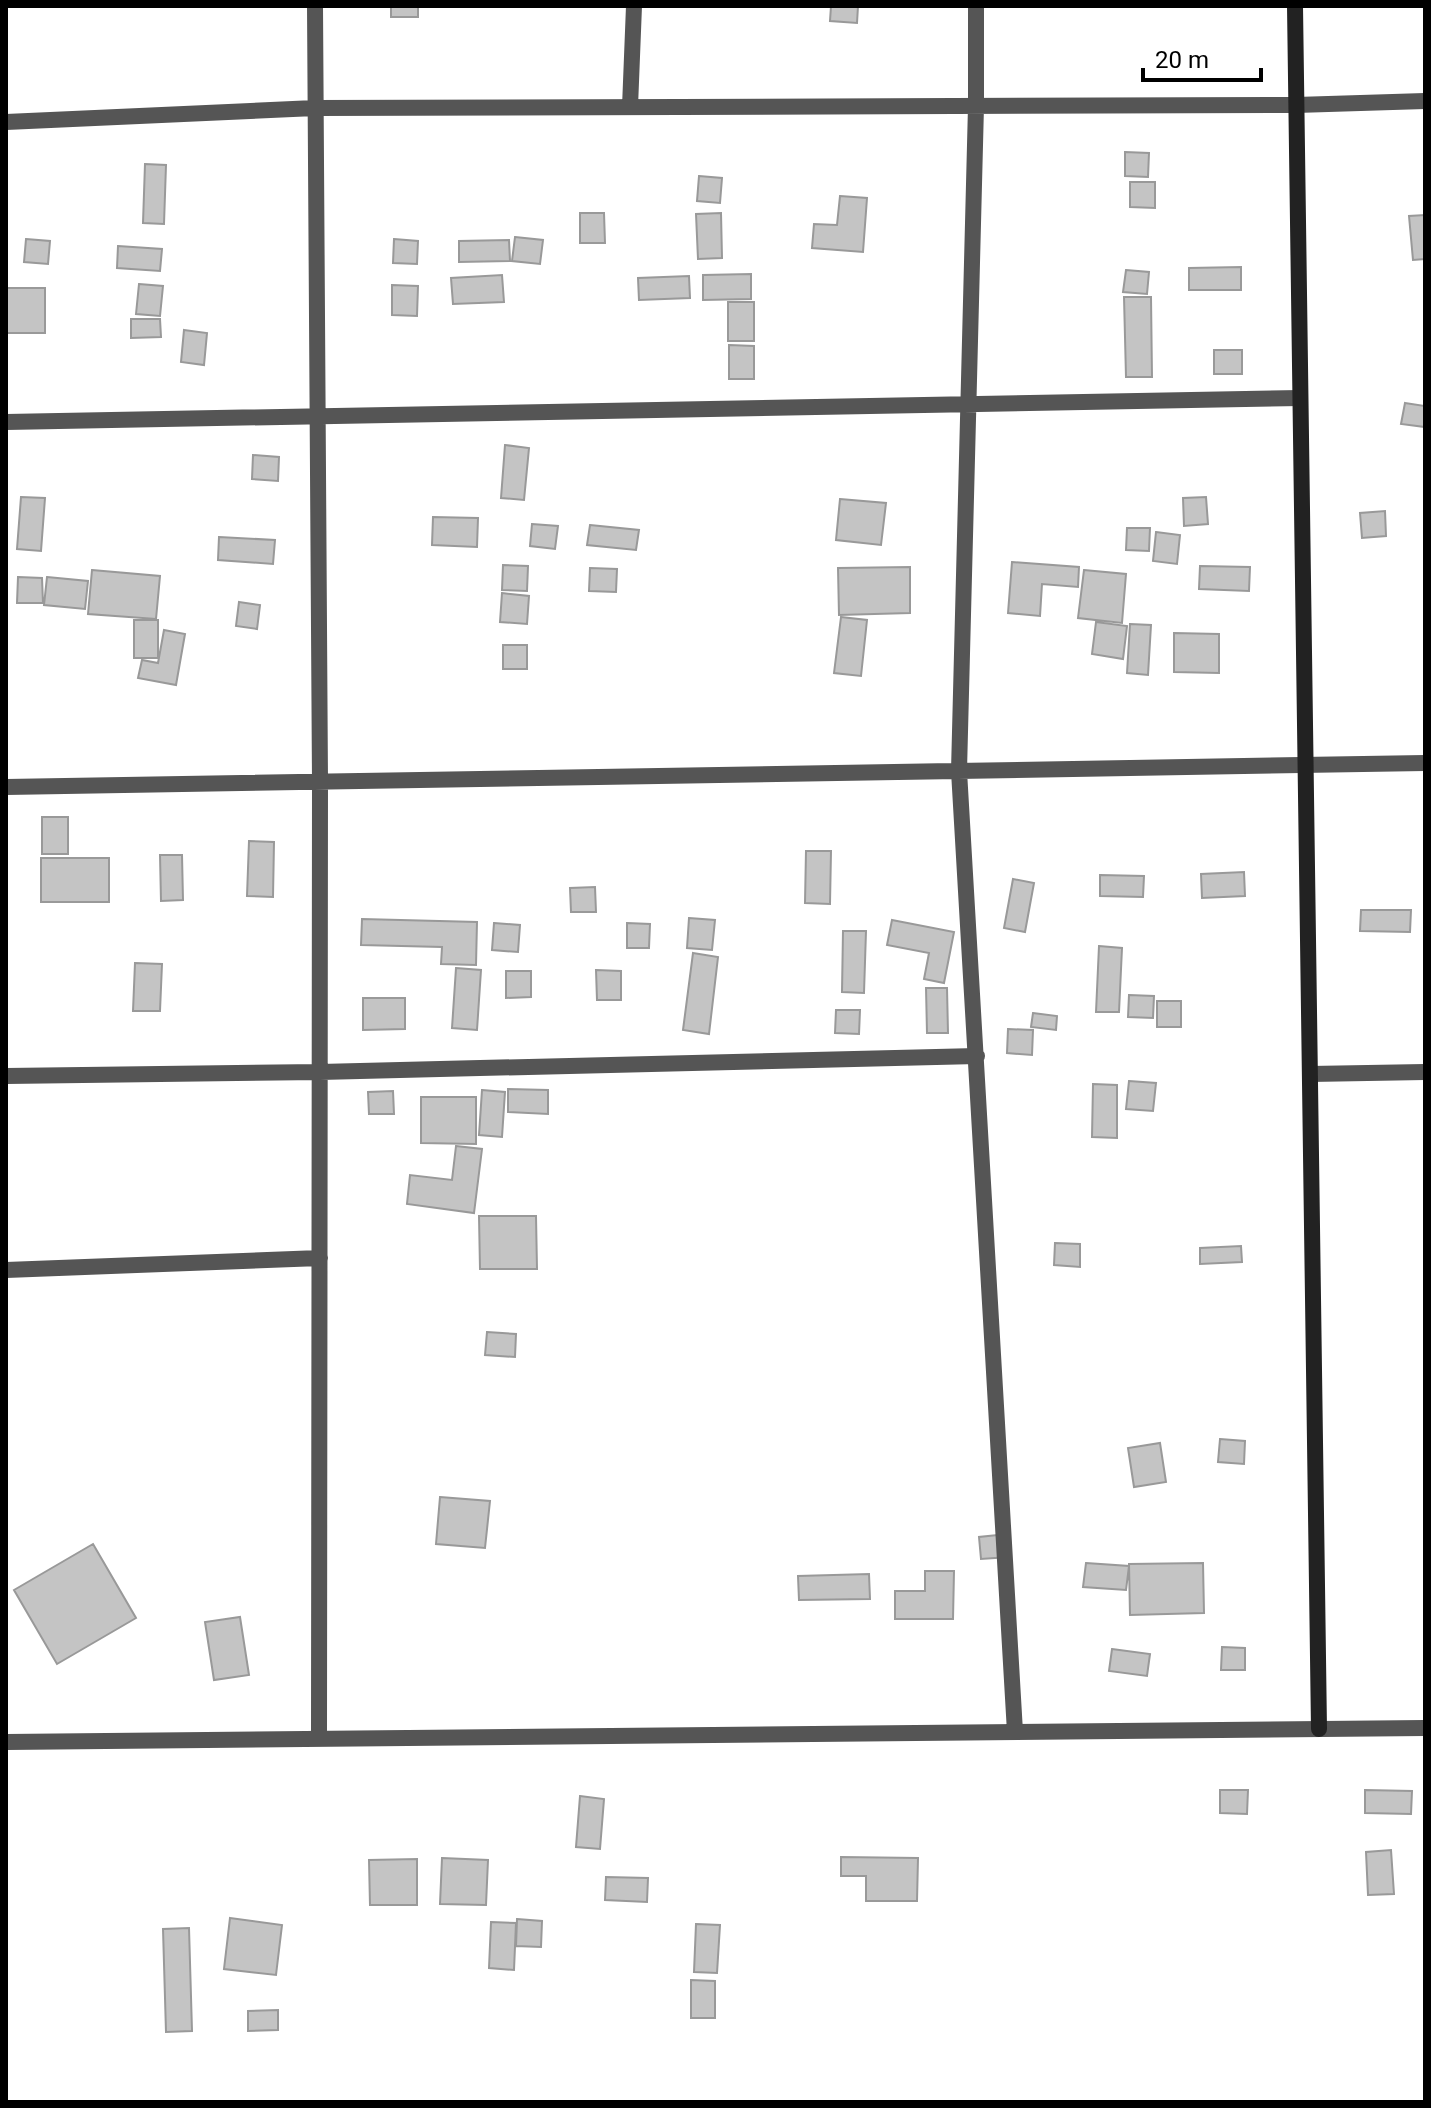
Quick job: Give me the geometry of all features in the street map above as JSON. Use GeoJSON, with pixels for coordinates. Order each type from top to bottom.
{"type":"FeatureCollection","features":[{"type":"Feature","properties":{"kind":"street"},"geometry":{"type":"LineString","coordinates":[[315,6],[320,782],[319,1739]]}},
{"type":"Feature","properties":{"kind":"street"},"geometry":{"type":"LineString","coordinates":[[630,107],[634,6]]}},
{"type":"Feature","properties":{"kind":"street"},"geometry":{"type":"LineString","coordinates":[[976,6],[959,771],[1015,1732]]}},
{"type":"Feature","properties":{"kind":"street"},"geometry":{"type":"LineString","coordinates":[[1295,6],[1319,1729]]}},
{"type":"Feature","properties":{"kind":"street"},"geometry":{"type":"LineString","coordinates":[[6,122],[315,108],[1296,105],[1425,101]]}},
{"type":"Feature","properties":{"kind":"street"},"geometry":{"type":"LineString","coordinates":[[6,422],[1300,398]]}},
{"type":"Feature","properties":{"kind":"street"},"geometry":{"type":"LineString","coordinates":[[6,787],[1425,763]]}},
{"type":"Feature","properties":{"kind":"street"},"geometry":{"type":"LineString","coordinates":[[6,1076],[320,1072],[977,1056]]}},
{"type":"Feature","properties":{"kind":"street"},"geometry":{"type":"LineString","coordinates":[[1310,1074],[1425,1072]]}},
{"type":"Feature","properties":{"kind":"street"},"geometry":{"type":"LineString","coordinates":[[6,1270],[320,1258]]}},
{"type":"Feature","properties":{"kind":"street"},"geometry":{"type":"LineString","coordinates":[[6,1742],[1425,1728]]}},
{"type":"Feature","properties":{"kind":"building"},"geometry":{"type":"Polygon","coordinates":[[[391,6],[418,6],[418,17],[391,17],[391,6]]]}},
{"type":"Feature","properties":{"kind":"building"},"geometry":{"type":"Polygon","coordinates":[[[831,6],[858,6],[857,23],[830,21],[831,6]]]}},
{"type":"Feature","properties":{"kind":"building"},"geometry":{"type":"Polygon","coordinates":[[[1125,152],[1149,153],[1148,177],[1125,176],[1125,152]]]}},
{"type":"Feature","properties":{"kind":"building"},"geometry":{"type":"Polygon","coordinates":[[[145,164],[166,165],[164,224],[143,223],[145,164]]]}},
{"type":"Feature","properties":{"kind":"building"},"geometry":{"type":"Polygon","coordinates":[[[699,176],[722,178],[720,203],[697,201],[699,176]]]}},
{"type":"Feature","properties":{"kind":"building"},"geometry":{"type":"Polygon","coordinates":[[[1130,182],[1155,182],[1155,208],[1130,207],[1130,182]]]}},
{"type":"Feature","properties":{"kind":"building"},"geometry":{"type":"Polygon","coordinates":[[[840,196],[867,198],[863,252],[812,248],[814,224],[837,225],[840,196]]]}},
{"type":"Feature","properties":{"kind":"building"},"geometry":{"type":"Polygon","coordinates":[[[580,213],[604,213],[605,243],[580,243],[580,213]]]}},
{"type":"Feature","properties":{"kind":"building"},"geometry":{"type":"Polygon","coordinates":[[[721,213],[722,258],[698,259],[696,214],[721,213]]]}},
{"type":"Feature","properties":{"kind":"building"},"geometry":{"type":"Polygon","coordinates":[[[1425,215],[1425,259],[1413,260],[1409,216],[1425,215]]]}},
{"type":"Feature","properties":{"kind":"building"},"geometry":{"type":"Polygon","coordinates":[[[515,237],[543,240],[540,264],[512,261],[515,237]]]}},
{"type":"Feature","properties":{"kind":"building"},"geometry":{"type":"Polygon","coordinates":[[[26,239],[50,241],[48,264],[24,262],[26,239]]]}},
{"type":"Feature","properties":{"kind":"building"},"geometry":{"type":"Polygon","coordinates":[[[394,239],[418,241],[417,264],[393,263],[394,239]]]}},
{"type":"Feature","properties":{"kind":"building"},"geometry":{"type":"Polygon","coordinates":[[[509,240],[510,261],[459,262],[459,241],[509,240]]]}},
{"type":"Feature","properties":{"kind":"building"},"geometry":{"type":"Polygon","coordinates":[[[118,246],[162,249],[160,271],[117,268],[118,246]]]}},
{"type":"Feature","properties":{"kind":"building"},"geometry":{"type":"Polygon","coordinates":[[[1241,267],[1241,290],[1189,290],[1189,268],[1241,267]]]}},
{"type":"Feature","properties":{"kind":"building"},"geometry":{"type":"Polygon","coordinates":[[[1126,270],[1149,272],[1147,294],[1123,292],[1126,270]]]}},
{"type":"Feature","properties":{"kind":"building"},"geometry":{"type":"Polygon","coordinates":[[[751,274],[751,299],[703,300],[703,275],[751,274]]]}},
{"type":"Feature","properties":{"kind":"building"},"geometry":{"type":"Polygon","coordinates":[[[502,275],[504,302],[453,304],[451,278],[502,275]]]}},
{"type":"Feature","properties":{"kind":"building"},"geometry":{"type":"Polygon","coordinates":[[[689,276],[690,298],[639,300],[638,278],[689,276]]]}},
{"type":"Feature","properties":{"kind":"building"},"geometry":{"type":"Polygon","coordinates":[[[139,284],[163,286],[160,316],[136,314],[139,284]]]}},
{"type":"Feature","properties":{"kind":"building"},"geometry":{"type":"Polygon","coordinates":[[[392,285],[418,286],[417,316],[392,315],[392,285]]]}},
{"type":"Feature","properties":{"kind":"building"},"geometry":{"type":"Polygon","coordinates":[[[6,288],[45,288],[45,333],[6,333],[6,288]]]}},
{"type":"Feature","properties":{"kind":"building"},"geometry":{"type":"Polygon","coordinates":[[[1124,297],[1151,297],[1152,377],[1126,377],[1124,297]]]}},
{"type":"Feature","properties":{"kind":"building"},"geometry":{"type":"Polygon","coordinates":[[[728,302],[754,302],[754,341],[728,341],[728,302]]]}},
{"type":"Feature","properties":{"kind":"building"},"geometry":{"type":"Polygon","coordinates":[[[131,319],[160,319],[161,337],[131,338],[131,319]]]}},
{"type":"Feature","properties":{"kind":"building"},"geometry":{"type":"Polygon","coordinates":[[[184,330],[207,333],[204,365],[181,362],[184,330]]]}},
{"type":"Feature","properties":{"kind":"building"},"geometry":{"type":"Polygon","coordinates":[[[729,345],[754,346],[754,379],[729,379],[729,345]]]}},
{"type":"Feature","properties":{"kind":"building"},"geometry":{"type":"Polygon","coordinates":[[[1214,350],[1242,350],[1242,374],[1214,374],[1214,350]]]}},
{"type":"Feature","properties":{"kind":"building"},"geometry":{"type":"Polygon","coordinates":[[[1405,403],[1425,406],[1425,427],[1401,424],[1405,403]]]}},
{"type":"Feature","properties":{"kind":"building"},"geometry":{"type":"Polygon","coordinates":[[[505,445],[529,448],[524,500],[501,498],[505,445]]]}},
{"type":"Feature","properties":{"kind":"building"},"geometry":{"type":"Polygon","coordinates":[[[253,455],[279,457],[278,481],[252,479],[253,455]]]}},
{"type":"Feature","properties":{"kind":"building"},"geometry":{"type":"Polygon","coordinates":[[[21,497],[45,498],[41,551],[17,549],[21,497]]]}},
{"type":"Feature","properties":{"kind":"building"},"geometry":{"type":"Polygon","coordinates":[[[1206,497],[1208,524],[1184,526],[1183,498],[1206,497]]]}},
{"type":"Feature","properties":{"kind":"building"},"geometry":{"type":"Polygon","coordinates":[[[840,499],[886,503],[881,545],[836,540],[840,499]]]}},
{"type":"Feature","properties":{"kind":"building"},"geometry":{"type":"Polygon","coordinates":[[[1385,511],[1386,536],[1362,538],[1360,513],[1385,511]]]}},
{"type":"Feature","properties":{"kind":"building"},"geometry":{"type":"Polygon","coordinates":[[[433,517],[478,518],[477,547],[432,545],[433,517]]]}},
{"type":"Feature","properties":{"kind":"building"},"geometry":{"type":"Polygon","coordinates":[[[532,524],[558,526],[555,549],[530,546],[532,524]]]}},
{"type":"Feature","properties":{"kind":"building"},"geometry":{"type":"Polygon","coordinates":[[[590,525],[639,530],[636,550],[587,545],[590,525]]]}},
{"type":"Feature","properties":{"kind":"building"},"geometry":{"type":"Polygon","coordinates":[[[1127,528],[1150,528],[1149,551],[1126,550],[1127,528]]]}},
{"type":"Feature","properties":{"kind":"building"},"geometry":{"type":"Polygon","coordinates":[[[1156,532],[1180,535],[1177,564],[1153,561],[1156,532]]]}},
{"type":"Feature","properties":{"kind":"building"},"geometry":{"type":"Polygon","coordinates":[[[219,537],[275,540],[273,564],[218,560],[219,537]]]}},
{"type":"Feature","properties":{"kind":"building"},"geometry":{"type":"Polygon","coordinates":[[[1012,562],[1079,567],[1078,587],[1042,584],[1040,616],[1008,613],[1012,562]]]}},
{"type":"Feature","properties":{"kind":"building"},"geometry":{"type":"Polygon","coordinates":[[[503,565],[528,566],[527,591],[502,590],[503,565]]]}},
{"type":"Feature","properties":{"kind":"building"},"geometry":{"type":"Polygon","coordinates":[[[1200,566],[1250,567],[1249,591],[1199,589],[1200,566]]]}},
{"type":"Feature","properties":{"kind":"building"},"geometry":{"type":"Polygon","coordinates":[[[910,567],[910,613],[839,615],[838,568],[910,567]]]}},
{"type":"Feature","properties":{"kind":"building"},"geometry":{"type":"Polygon","coordinates":[[[590,568],[617,569],[616,592],[589,591],[590,568]]]}},
{"type":"Feature","properties":{"kind":"building"},"geometry":{"type":"Polygon","coordinates":[[[92,570],[160,576],[156,619],[88,614],[92,570]]]}},
{"type":"Feature","properties":{"kind":"building"},"geometry":{"type":"Polygon","coordinates":[[[1084,570],[1126,574],[1122,623],[1078,618],[1084,570]]]}},
{"type":"Feature","properties":{"kind":"building"},"geometry":{"type":"Polygon","coordinates":[[[18,577],[42,578],[43,603],[17,603],[18,577]]]}},
{"type":"Feature","properties":{"kind":"building"},"geometry":{"type":"Polygon","coordinates":[[[47,577],[88,581],[85,609],[44,605],[47,577]]]}},
{"type":"Feature","properties":{"kind":"building"},"geometry":{"type":"Polygon","coordinates":[[[502,593],[529,596],[527,624],[500,622],[502,593]]]}},
{"type":"Feature","properties":{"kind":"building"},"geometry":{"type":"Polygon","coordinates":[[[239,602],[260,605],[257,629],[236,626],[239,602]]]}},
{"type":"Feature","properties":{"kind":"building"},"geometry":{"type":"Polygon","coordinates":[[[841,617],[867,620],[861,676],[834,673],[841,617]]]}},
{"type":"Feature","properties":{"kind":"building"},"geometry":{"type":"Polygon","coordinates":[[[134,620],[158,620],[158,658],[134,658],[134,620]]]}},
{"type":"Feature","properties":{"kind":"building"},"geometry":{"type":"Polygon","coordinates":[[[1096,622],[1127,626],[1123,659],[1092,654],[1096,622]]]}},
{"type":"Feature","properties":{"kind":"building"},"geometry":{"type":"Polygon","coordinates":[[[1130,624],[1151,625],[1148,675],[1127,673],[1130,624]]]}},
{"type":"Feature","properties":{"kind":"building"},"geometry":{"type":"Polygon","coordinates":[[[164,630],[185,634],[176,685],[138,678],[142,660],[158,663],[164,630]]]}},
{"type":"Feature","properties":{"kind":"building"},"geometry":{"type":"Polygon","coordinates":[[[1174,633],[1219,634],[1219,673],[1174,672],[1174,633]]]}},
{"type":"Feature","properties":{"kind":"building"},"geometry":{"type":"Polygon","coordinates":[[[503,645],[527,645],[527,669],[503,669],[503,645]]]}},
{"type":"Feature","properties":{"kind":"building"},"geometry":{"type":"Polygon","coordinates":[[[42,817],[68,817],[68,854],[42,854],[42,817]]]}},
{"type":"Feature","properties":{"kind":"building"},"geometry":{"type":"Polygon","coordinates":[[[249,841],[274,842],[273,897],[247,896],[249,841]]]}},
{"type":"Feature","properties":{"kind":"building"},"geometry":{"type":"Polygon","coordinates":[[[806,851],[831,851],[830,904],[805,903],[806,851]]]}},
{"type":"Feature","properties":{"kind":"building"},"geometry":{"type":"Polygon","coordinates":[[[160,855],[182,855],[183,900],[161,901],[160,855]]]}},
{"type":"Feature","properties":{"kind":"building"},"geometry":{"type":"Polygon","coordinates":[[[41,858],[109,858],[109,902],[41,902],[41,858]]]}},
{"type":"Feature","properties":{"kind":"building"},"geometry":{"type":"Polygon","coordinates":[[[1244,872],[1245,896],[1202,898],[1201,874],[1244,872]]]}},
{"type":"Feature","properties":{"kind":"building"},"geometry":{"type":"Polygon","coordinates":[[[1100,875],[1144,876],[1143,897],[1100,896],[1100,875]]]}},
{"type":"Feature","properties":{"kind":"building"},"geometry":{"type":"Polygon","coordinates":[[[1013,879],[1034,883],[1025,932],[1004,928],[1013,879]]]}},
{"type":"Feature","properties":{"kind":"building"},"geometry":{"type":"Polygon","coordinates":[[[595,887],[596,912],[571,912],[570,888],[595,887]]]}},
{"type":"Feature","properties":{"kind":"building"},"geometry":{"type":"Polygon","coordinates":[[[1361,910],[1411,910],[1410,932],[1360,931],[1361,910]]]}},
{"type":"Feature","properties":{"kind":"building"},"geometry":{"type":"Polygon","coordinates":[[[689,918],[715,920],[712,950],[687,948],[689,918]]]}},
{"type":"Feature","properties":{"kind":"building"},"geometry":{"type":"Polygon","coordinates":[[[362,919],[477,922],[476,965],[441,964],[442,947],[361,945],[362,919]]]}},
{"type":"Feature","properties":{"kind":"building"},"geometry":{"type":"Polygon","coordinates":[[[892,920],[954,932],[944,983],[924,979],[929,953],[887,945],[892,920]]]}},
{"type":"Feature","properties":{"kind":"building"},"geometry":{"type":"Polygon","coordinates":[[[494,923],[520,925],[518,952],[492,950],[494,923]]]}},
{"type":"Feature","properties":{"kind":"building"},"geometry":{"type":"Polygon","coordinates":[[[627,923],[650,924],[649,948],[627,948],[627,923]]]}},
{"type":"Feature","properties":{"kind":"building"},"geometry":{"type":"Polygon","coordinates":[[[843,931],[866,931],[864,993],[842,992],[843,931]]]}},
{"type":"Feature","properties":{"kind":"building"},"geometry":{"type":"Polygon","coordinates":[[[1099,946],[1122,948],[1119,1012],[1096,1012],[1099,946]]]}},
{"type":"Feature","properties":{"kind":"building"},"geometry":{"type":"Polygon","coordinates":[[[693,953],[718,957],[709,1034],[683,1030],[693,953]]]}},
{"type":"Feature","properties":{"kind":"building"},"geometry":{"type":"Polygon","coordinates":[[[135,963],[162,964],[160,1011],[133,1011],[135,963]]]}},
{"type":"Feature","properties":{"kind":"building"},"geometry":{"type":"Polygon","coordinates":[[[456,968],[481,970],[477,1030],[452,1028],[456,968]]]}},
{"type":"Feature","properties":{"kind":"building"},"geometry":{"type":"Polygon","coordinates":[[[596,970],[621,971],[621,1000],[597,1000],[596,970]]]}},
{"type":"Feature","properties":{"kind":"building"},"geometry":{"type":"Polygon","coordinates":[[[506,971],[531,971],[531,997],[506,998],[506,971]]]}},
{"type":"Feature","properties":{"kind":"building"},"geometry":{"type":"Polygon","coordinates":[[[926,988],[947,988],[948,1033],[927,1033],[926,988]]]}},
{"type":"Feature","properties":{"kind":"building"},"geometry":{"type":"Polygon","coordinates":[[[1129,995],[1154,996],[1153,1018],[1128,1017],[1129,995]]]}},
{"type":"Feature","properties":{"kind":"building"},"geometry":{"type":"Polygon","coordinates":[[[363,998],[405,998],[405,1029],[363,1030],[363,998]]]}},
{"type":"Feature","properties":{"kind":"building"},"geometry":{"type":"Polygon","coordinates":[[[1157,1001],[1181,1001],[1181,1027],[1157,1027],[1157,1001]]]}},
{"type":"Feature","properties":{"kind":"building"},"geometry":{"type":"Polygon","coordinates":[[[836,1010],[860,1010],[859,1034],[835,1033],[836,1010]]]}},
{"type":"Feature","properties":{"kind":"building"},"geometry":{"type":"Polygon","coordinates":[[[1033,1013],[1057,1016],[1056,1030],[1031,1027],[1033,1013]]]}},
{"type":"Feature","properties":{"kind":"building"},"geometry":{"type":"Polygon","coordinates":[[[1008,1029],[1033,1030],[1032,1055],[1007,1053],[1008,1029]]]}},
{"type":"Feature","properties":{"kind":"building"},"geometry":{"type":"Polygon","coordinates":[[[1129,1081],[1156,1083],[1153,1111],[1126,1109],[1129,1081]]]}},
{"type":"Feature","properties":{"kind":"building"},"geometry":{"type":"Polygon","coordinates":[[[1093,1084],[1117,1085],[1117,1138],[1092,1137],[1093,1084]]]}},
{"type":"Feature","properties":{"kind":"building"},"geometry":{"type":"Polygon","coordinates":[[[508,1089],[548,1090],[548,1114],[508,1112],[508,1089]]]}},
{"type":"Feature","properties":{"kind":"building"},"geometry":{"type":"Polygon","coordinates":[[[482,1090],[505,1092],[502,1137],[479,1135],[482,1090]]]}},
{"type":"Feature","properties":{"kind":"building"},"geometry":{"type":"Polygon","coordinates":[[[393,1091],[394,1114],[369,1114],[368,1092],[393,1091]]]}},
{"type":"Feature","properties":{"kind":"building"},"geometry":{"type":"Polygon","coordinates":[[[421,1097],[476,1097],[476,1144],[421,1143],[421,1097]]]}},
{"type":"Feature","properties":{"kind":"building"},"geometry":{"type":"Polygon","coordinates":[[[456,1146],[482,1149],[474,1213],[407,1204],[410,1175],[452,1180],[456,1146]]]}},
{"type":"Feature","properties":{"kind":"building"},"geometry":{"type":"Polygon","coordinates":[[[479,1216],[536,1216],[537,1269],[480,1269],[479,1216]]]}},
{"type":"Feature","properties":{"kind":"building"},"geometry":{"type":"Polygon","coordinates":[[[1055,1243],[1080,1244],[1080,1267],[1054,1265],[1055,1243]]]}},
{"type":"Feature","properties":{"kind":"building"},"geometry":{"type":"Polygon","coordinates":[[[1241,1246],[1242,1262],[1200,1264],[1200,1248],[1241,1246]]]}},
{"type":"Feature","properties":{"kind":"building"},"geometry":{"type":"Polygon","coordinates":[[[487,1332],[516,1334],[515,1357],[485,1355],[487,1332]]]}},
{"type":"Feature","properties":{"kind":"building"},"geometry":{"type":"Polygon","coordinates":[[[1220,1439],[1245,1441],[1244,1464],[1218,1462],[1220,1439]]]}},
{"type":"Feature","properties":{"kind":"building"},"geometry":{"type":"Polygon","coordinates":[[[1160,1443],[1166,1482],[1134,1487],[1128,1448],[1160,1443]]]}},
{"type":"Feature","properties":{"kind":"building"},"geometry":{"type":"Polygon","coordinates":[[[440,1497],[490,1501],[485,1548],[436,1544],[440,1497]]]}},
{"type":"Feature","properties":{"kind":"building"},"geometry":{"type":"Polygon","coordinates":[[[1007,1534],[1009,1557],[981,1559],[979,1537],[1007,1534]]]}},
{"type":"Feature","properties":{"kind":"building"},"geometry":{"type":"Polygon","coordinates":[[[93,1544],[136,1618],[57,1664],[14,1590],[93,1544]]]}},
{"type":"Feature","properties":{"kind":"building"},"geometry":{"type":"Polygon","coordinates":[[[1086,1563],[1129,1566],[1126,1590],[1083,1587],[1086,1563]]]}},
{"type":"Feature","properties":{"kind":"building"},"geometry":{"type":"Polygon","coordinates":[[[1203,1563],[1204,1613],[1130,1615],[1129,1564],[1203,1563]]]}},
{"type":"Feature","properties":{"kind":"building"},"geometry":{"type":"Polygon","coordinates":[[[925,1571],[954,1571],[953,1619],[895,1619],[895,1591],[925,1591],[925,1571]]]}},
{"type":"Feature","properties":{"kind":"building"},"geometry":{"type":"Polygon","coordinates":[[[869,1574],[870,1599],[799,1600],[798,1576],[869,1574]]]}},
{"type":"Feature","properties":{"kind":"building"},"geometry":{"type":"Polygon","coordinates":[[[240,1617],[249,1675],[214,1680],[205,1622],[240,1617]]]}},
{"type":"Feature","properties":{"kind":"building"},"geometry":{"type":"Polygon","coordinates":[[[1222,1647],[1245,1648],[1245,1670],[1221,1670],[1222,1647]]]}},
{"type":"Feature","properties":{"kind":"building"},"geometry":{"type":"Polygon","coordinates":[[[1112,1649],[1150,1654],[1147,1676],[1109,1671],[1112,1649]]]}},
{"type":"Feature","properties":{"kind":"building"},"geometry":{"type":"Polygon","coordinates":[[[1220,1790],[1248,1790],[1247,1814],[1220,1813],[1220,1790]]]}},
{"type":"Feature","properties":{"kind":"building"},"geometry":{"type":"Polygon","coordinates":[[[1365,1790],[1412,1791],[1411,1814],[1365,1813],[1365,1790]]]}},
{"type":"Feature","properties":{"kind":"building"},"geometry":{"type":"Polygon","coordinates":[[[580,1796],[604,1799],[600,1849],[576,1847],[580,1796]]]}},
{"type":"Feature","properties":{"kind":"building"},"geometry":{"type":"Polygon","coordinates":[[[1391,1850],[1394,1894],[1368,1895],[1366,1852],[1391,1850]]]}},
{"type":"Feature","properties":{"kind":"building"},"geometry":{"type":"Polygon","coordinates":[[[841,1857],[918,1858],[917,1901],[866,1901],[866,1876],[841,1876],[841,1857]]]}},
{"type":"Feature","properties":{"kind":"building"},"geometry":{"type":"Polygon","coordinates":[[[442,1858],[488,1860],[486,1905],[440,1904],[442,1858]]]}},
{"type":"Feature","properties":{"kind":"building"},"geometry":{"type":"Polygon","coordinates":[[[417,1859],[417,1905],[370,1905],[369,1860],[417,1859]]]}},
{"type":"Feature","properties":{"kind":"building"},"geometry":{"type":"Polygon","coordinates":[[[606,1877],[648,1878],[647,1902],[605,1900],[606,1877]]]}},
{"type":"Feature","properties":{"kind":"building"},"geometry":{"type":"Polygon","coordinates":[[[230,1918],[282,1925],[276,1975],[224,1969],[230,1918]]]}},
{"type":"Feature","properties":{"kind":"building"},"geometry":{"type":"Polygon","coordinates":[[[517,1919],[542,1921],[541,1947],[516,1946],[517,1919]]]}},
{"type":"Feature","properties":{"kind":"building"},"geometry":{"type":"Polygon","coordinates":[[[491,1922],[516,1923],[514,1970],[489,1968],[491,1922]]]}},
{"type":"Feature","properties":{"kind":"building"},"geometry":{"type":"Polygon","coordinates":[[[696,1924],[720,1925],[717,1973],[694,1972],[696,1924]]]}},
{"type":"Feature","properties":{"kind":"building"},"geometry":{"type":"Polygon","coordinates":[[[189,1928],[192,2031],[166,2032],[163,1929],[189,1928]]]}},
{"type":"Feature","properties":{"kind":"building"},"geometry":{"type":"Polygon","coordinates":[[[691,1980],[715,1981],[715,2018],[691,2018],[691,1980]]]}},
{"type":"Feature","properties":{"kind":"building"},"geometry":{"type":"Polygon","coordinates":[[[278,2010],[278,2030],[248,2031],[248,2011],[278,2010]]]}}]}
